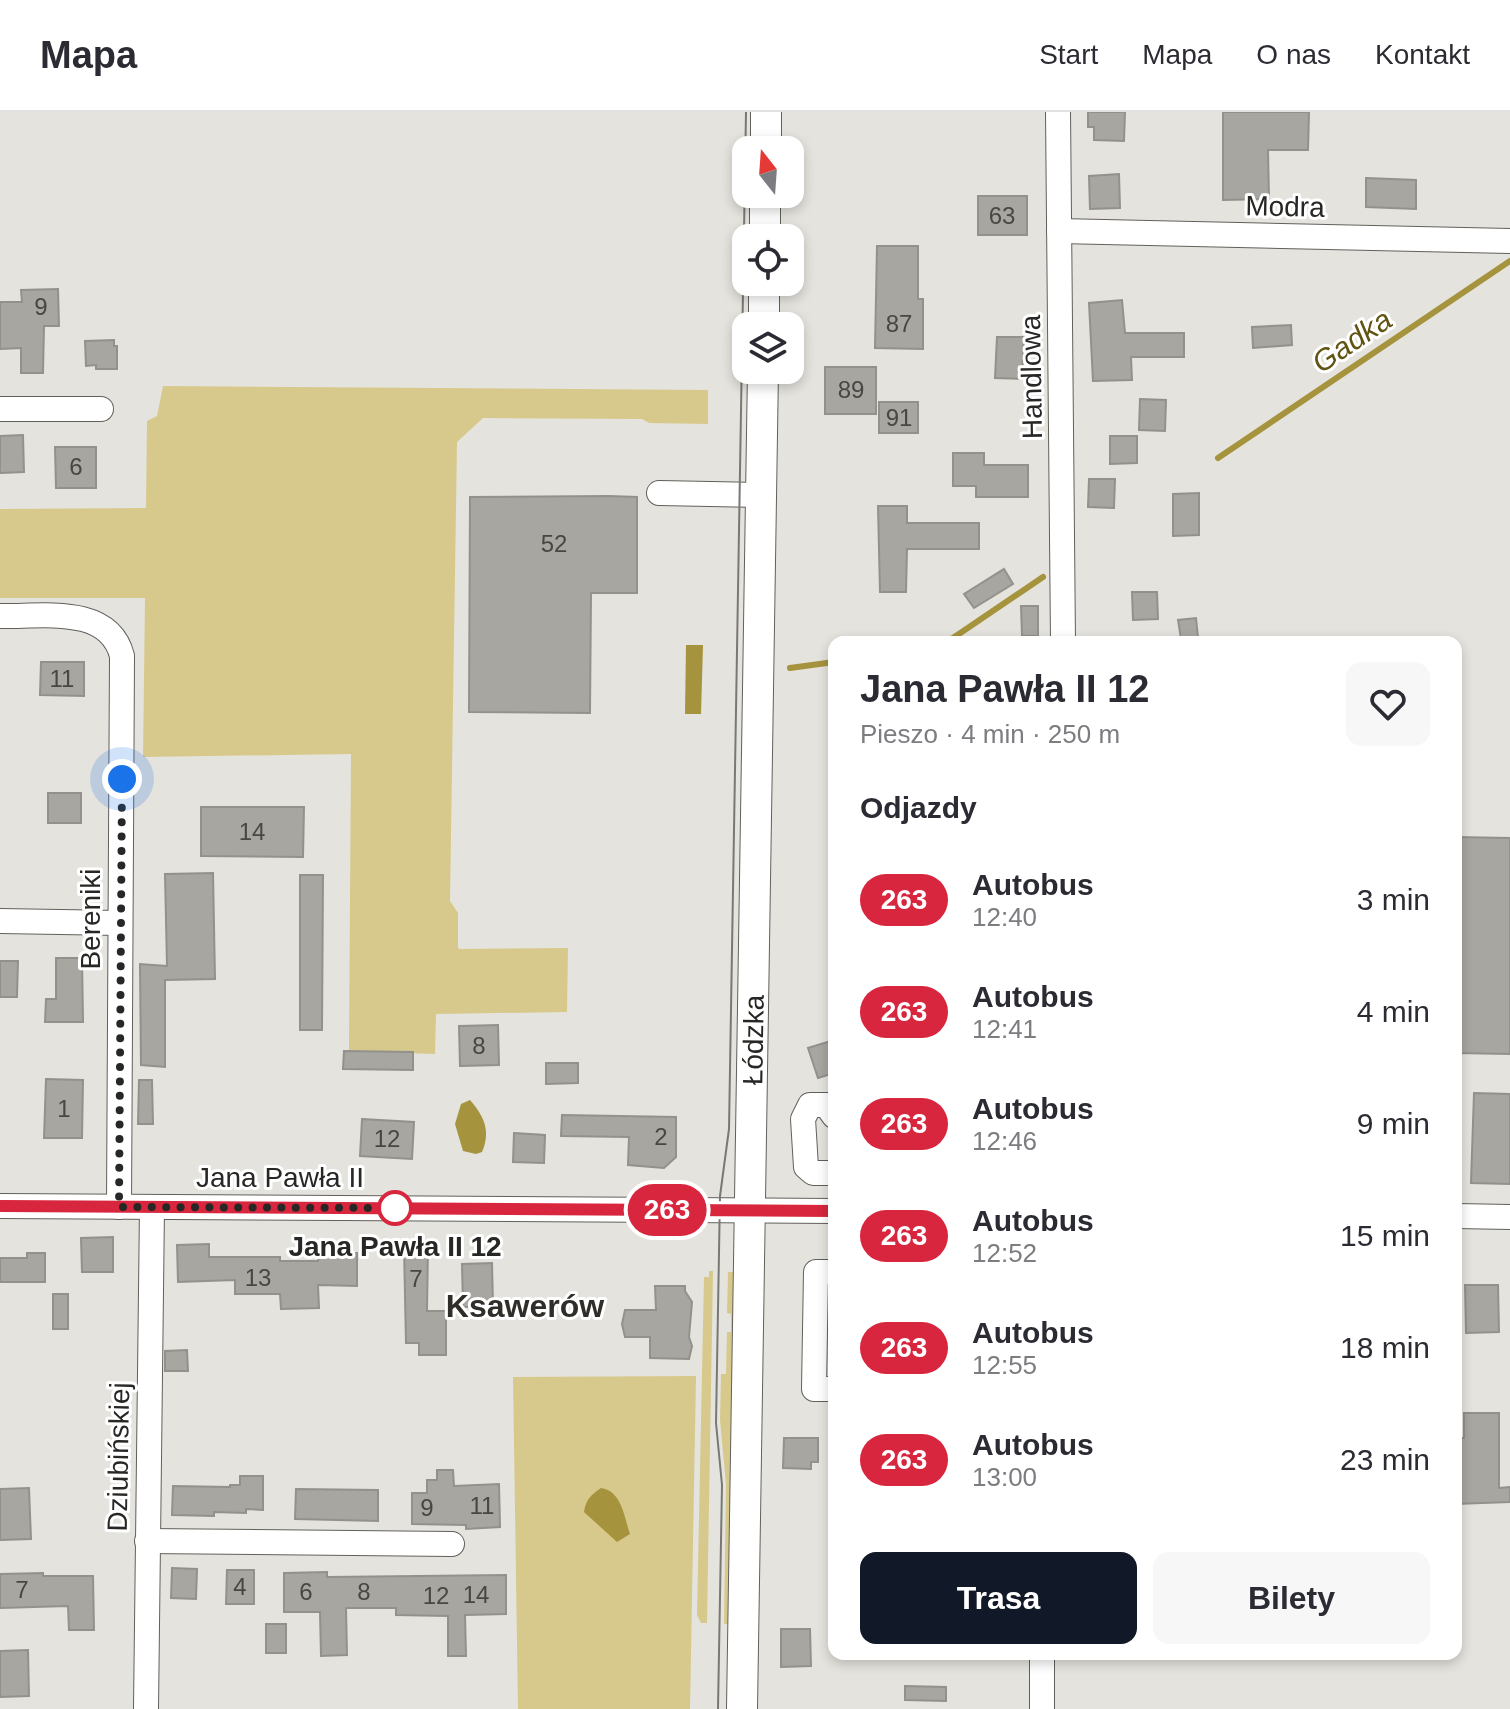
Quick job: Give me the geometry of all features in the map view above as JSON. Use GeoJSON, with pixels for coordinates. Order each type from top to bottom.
{"type":"FeatureCollection","features":[{"type":"Feature","properties":{"kind":"main road"},"geometry":{"type":"LineString","coordinates":[[766,112],[766,136]]}},
{"type":"Feature","properties":{"kind":"main road","name":"Łódzka"},"geometry":{"type":"LineString","coordinates":[[742,1709],[763,384]]}},
{"type":"Feature","properties":{"kind":"street","name":"Handlowa"},"geometry":{"type":"LineString","coordinates":[[1058,112],[1063,636]]}},
{"type":"Feature","properties":{"kind":"street","name":"Modra"},"geometry":{"type":"LineString","coordinates":[[1059,231],[1510,241]]}},
{"type":"Feature","properties":{"kind":"street"},"geometry":{"type":"LineString","coordinates":[[0,409],[101,409]]}},
{"type":"Feature","properties":{"kind":"street"},"geometry":{"type":"LineString","coordinates":[[659,493],[761,495]]}},
{"type":"Feature","properties":{"kind":"street","name":"Bereniki"},"geometry":{"type":"LineString","coordinates":[[0,616],[82,618],[95,622],[112,634],[120,645],[123,664],[119,1207]]}},
{"type":"Feature","properties":{"kind":"street"},"geometry":{"type":"LineString","coordinates":[[0,921],[120,923]]}},
{"type":"Feature","properties":{"kind":"street"},"geometry":{"type":"LineString","coordinates":[[828,1108],[826,1105],[810,1105],[803,1119],[806,1167],[813,1173],[828,1173]]}},
{"type":"Feature","properties":{"kind":"street","name":"Jana Pawła II"},"geometry":{"type":"LineString","coordinates":[[0,1206],[828,1211]]}},
{"type":"Feature","properties":{"kind":"street","name":"Dziubińskiej"},"geometry":{"type":"LineString","coordinates":[[146,1709],[152,1207]]}},
{"type":"Feature","properties":{"kind":"street"},"geometry":{"type":"LineString","coordinates":[[1462,1216],[1510,1217]]}},
{"type":"Feature","properties":{"kind":"street"},"geometry":{"type":"LineString","coordinates":[[828,1272],[816,1272],[814,1389],[828,1389]]}},
{"type":"Feature","properties":{"kind":"street"},"geometry":{"type":"LineString","coordinates":[[147,1541],[452,1544]]}},
{"type":"Feature","properties":{"kind":"street"},"geometry":{"type":"LineString","coordinates":[[1042,1660],[1042,1709]]}},
{"type":"Feature","properties":{"kind":"shaded area"},"geometry":{"type":"Polygon","coordinates":[[[163,386],[708,390],[708,424],[649,423],[642,419],[483,418],[457,442],[450,901],[458,913],[458,947],[568,948],[567,1012],[436,1014],[435,1054],[349,1051],[351,754],[143,757],[145,598],[0,598],[0,509],[146,508],[147,421],[157,416],[163,386]]]}},
{"type":"Feature","properties":{"kind":"shaded area"},"geometry":{"type":"Polygon","coordinates":[[[686,645],[703,645],[701,714],[685,714],[686,645]]]}},
{"type":"Feature","properties":{"kind":"shaded area"},"geometry":{"type":"Polygon","coordinates":[[[470,1100],[479,1112],[486,1131],[482,1152],[476,1154],[463,1151],[455,1124],[461,1104],[470,1100]]]}},
{"type":"Feature","properties":{"kind":"shaded area"},"geometry":{"type":"Polygon","coordinates":[[[709,1271],[713,1271],[707,1623],[701,1623],[697,1615],[704,1277],[709,1277],[709,1271]]]}},
{"type":"Feature","properties":{"kind":"shaded area"},"geometry":{"type":"Polygon","coordinates":[[[728,1272],[736,1272],[730,1624],[724,1624],[726,1484],[720,1420],[721,1374],[726,1374],[727,1332],[731,1332],[731,1314],[727,1313],[728,1272]]]}},
{"type":"Feature","properties":{"kind":"shaded area"},"geometry":{"type":"Polygon","coordinates":[[[696,1376],[690,1709],[518,1709],[513,1377],[696,1376]]]}},
{"type":"Feature","properties":{"kind":"shaded area"},"geometry":{"type":"Polygon","coordinates":[[[601,1488],[618,1499],[626,1520],[630,1534],[617,1542],[584,1512],[590,1498],[601,1488]]]}},
{"type":"Feature","properties":{"kind":"building"},"geometry":{"type":"Polygon","coordinates":[[[1088,112],[1125,112],[1124,141],[1094,140],[1094,127],[1088,127],[1088,112]]]}},
{"type":"Feature","properties":{"kind":"building"},"geometry":{"type":"Polygon","coordinates":[[[1223,112],[1309,112],[1308,150],[1268,150],[1269,199],[1223,200],[1223,112]]]}},
{"type":"Feature","properties":{"kind":"building"},"geometry":{"type":"Polygon","coordinates":[[[1119,174],[1120,208],[1090,209],[1089,176],[1119,174]]]}},
{"type":"Feature","properties":{"kind":"building"},"geometry":{"type":"Polygon","coordinates":[[[1366,178],[1416,180],[1416,209],[1366,207],[1366,178]]]}},
{"type":"Feature","properties":{"kind":"building"},"geometry":{"type":"Polygon","coordinates":[[[978,196],[1027,196],[1027,235],[978,235],[978,196]]]}},
{"type":"Feature","properties":{"kind":"building"},"geometry":{"type":"Polygon","coordinates":[[[877,246],[918,246],[918,299],[923,299],[923,349],[875,348],[877,246]]]}},
{"type":"Feature","properties":{"kind":"building"},"geometry":{"type":"Polygon","coordinates":[[[58,289],[59,326],[44,326],[43,373],[21,373],[21,348],[0,349],[0,302],[22,302],[21,290],[58,289]]]}},
{"type":"Feature","properties":{"kind":"building"},"geometry":{"type":"Polygon","coordinates":[[[1122,300],[1125,333],[1184,333],[1184,357],[1131,357],[1132,380],[1093,381],[1089,303],[1122,300]]]}},
{"type":"Feature","properties":{"kind":"building"},"geometry":{"type":"Polygon","coordinates":[[[1291,325],[1292,345],[1253,348],[1252,327],[1291,325]]]}},
{"type":"Feature","properties":{"kind":"building"},"geometry":{"type":"Polygon","coordinates":[[[997,337],[1024,337],[1022,379],[995,378],[997,337]]]}},
{"type":"Feature","properties":{"kind":"building"},"geometry":{"type":"Polygon","coordinates":[[[114,340],[117,369],[86,366],[85,341],[114,340]]]}},
{"type":"Feature","properties":{"kind":"building"},"geometry":{"type":"Polygon","coordinates":[[[825,367],[876,367],[876,414],[825,414],[825,367]]]}},
{"type":"Feature","properties":{"kind":"building"},"geometry":{"type":"Polygon","coordinates":[[[1140,399],[1166,400],[1165,431],[1139,430],[1140,399]]]}},
{"type":"Feature","properties":{"kind":"building"},"geometry":{"type":"Polygon","coordinates":[[[879,402],[918,402],[918,433],[879,433],[879,402]]]}},
{"type":"Feature","properties":{"kind":"building"},"geometry":{"type":"Polygon","coordinates":[[[23,435],[24,472],[0,473],[0,436],[23,435]]]}},
{"type":"Feature","properties":{"kind":"building"},"geometry":{"type":"Polygon","coordinates":[[[1110,436],[1137,436],[1137,463],[1110,464],[1110,436]]]}},
{"type":"Feature","properties":{"kind":"building"},"geometry":{"type":"Polygon","coordinates":[[[55,447],[96,447],[96,488],[56,488],[55,447]]]}},
{"type":"Feature","properties":{"kind":"building"},"geometry":{"type":"Polygon","coordinates":[[[953,453],[984,453],[984,465],[1028,465],[1028,497],[976,497],[976,486],[953,486],[953,453]]]}},
{"type":"Feature","properties":{"kind":"building"},"geometry":{"type":"Polygon","coordinates":[[[1089,479],[1115,479],[1114,508],[1088,507],[1089,479]]]}},
{"type":"Feature","properties":{"kind":"building"},"geometry":{"type":"Polygon","coordinates":[[[1199,493],[1199,535],[1173,536],[1173,494],[1199,493]]]}},
{"type":"Feature","properties":{"kind":"building"},"geometry":{"type":"Polygon","coordinates":[[[470,497],[637,497],[637,593],[591,593],[590,713],[469,712],[470,497]]]}},
{"type":"Feature","properties":{"kind":"building"},"geometry":{"type":"Polygon","coordinates":[[[878,506],[907,506],[907,523],[979,523],[979,549],[907,549],[906,592],[880,592],[878,506]]]}},
{"type":"Feature","properties":{"kind":"building"},"geometry":{"type":"Polygon","coordinates":[[[1004,569],[1013,584],[974,608],[964,594],[1004,569]]]}},
{"type":"Feature","properties":{"kind":"building"},"geometry":{"type":"Polygon","coordinates":[[[1132,592],[1157,592],[1158,619],[1133,620],[1132,592]]]}},
{"type":"Feature","properties":{"kind":"building"},"geometry":{"type":"Polygon","coordinates":[[[1021,606],[1038,606],[1038,636],[1022,636],[1021,606]]]}},
{"type":"Feature","properties":{"kind":"building"},"geometry":{"type":"Polygon","coordinates":[[[1196,618],[1198,636],[1181,636],[1178,620],[1196,618]]]}},
{"type":"Feature","properties":{"kind":"building"},"geometry":{"type":"Polygon","coordinates":[[[41,662],[84,662],[84,696],[40,695],[41,662]]]}},
{"type":"Feature","properties":{"kind":"building"},"geometry":{"type":"Polygon","coordinates":[[[48,793],[81,793],[81,823],[48,823],[48,793]]]}},
{"type":"Feature","properties":{"kind":"building"},"geometry":{"type":"Polygon","coordinates":[[[201,807],[304,807],[303,857],[201,856],[201,807]]]}},
{"type":"Feature","properties":{"kind":"building"},"geometry":{"type":"Polygon","coordinates":[[[1462,837],[1510,838],[1510,1054],[1462,1053],[1462,837]]]}},
{"type":"Feature","properties":{"kind":"building"},"geometry":{"type":"Polygon","coordinates":[[[213,873],[215,979],[165,980],[165,1067],[141,1065],[140,964],[167,966],[165,874],[213,873]]]}},
{"type":"Feature","properties":{"kind":"building"},"geometry":{"type":"Polygon","coordinates":[[[300,875],[323,875],[322,1030],[300,1030],[300,875]]]}},
{"type":"Feature","properties":{"kind":"building"},"geometry":{"type":"Polygon","coordinates":[[[56,958],[82,958],[83,1022],[45,1022],[46,999],[56,999],[56,958]]]}},
{"type":"Feature","properties":{"kind":"building"},"geometry":{"type":"Polygon","coordinates":[[[0,961],[18,961],[17,997],[0,997],[0,961]]]}},
{"type":"Feature","properties":{"kind":"building"},"geometry":{"type":"Polygon","coordinates":[[[498,1025],[499,1065],[460,1066],[459,1026],[498,1025]]]}},
{"type":"Feature","properties":{"kind":"building"},"geometry":{"type":"Polygon","coordinates":[[[828,1042],[828,1075],[818,1078],[808,1048],[828,1042]]]}},
{"type":"Feature","properties":{"kind":"building"},"geometry":{"type":"Polygon","coordinates":[[[344,1051],[413,1052],[413,1070],[343,1069],[344,1051]]]}},
{"type":"Feature","properties":{"kind":"building"},"geometry":{"type":"Polygon","coordinates":[[[546,1063],[578,1063],[578,1083],[546,1084],[546,1063]]]}},
{"type":"Feature","properties":{"kind":"building"},"geometry":{"type":"Polygon","coordinates":[[[46,1079],[83,1080],[82,1138],[44,1138],[46,1079]]]}},
{"type":"Feature","properties":{"kind":"building"},"geometry":{"type":"Polygon","coordinates":[[[139,1080],[152,1080],[153,1124],[138,1124],[139,1080]]]}},
{"type":"Feature","properties":{"kind":"building"},"geometry":{"type":"Polygon","coordinates":[[[1474,1093],[1510,1094],[1510,1184],[1471,1183],[1474,1093]]]}},
{"type":"Feature","properties":{"kind":"building"},"geometry":{"type":"Polygon","coordinates":[[[562,1115],[676,1117],[676,1157],[664,1168],[628,1165],[629,1137],[561,1136],[562,1115]]]}},
{"type":"Feature","properties":{"kind":"building"},"geometry":{"type":"Polygon","coordinates":[[[362,1119],[414,1122],[412,1159],[360,1156],[362,1119]]]}},
{"type":"Feature","properties":{"kind":"building"},"geometry":{"type":"Polygon","coordinates":[[[514,1133],[545,1135],[544,1163],[513,1162],[514,1133]]]}},
{"type":"Feature","properties":{"kind":"building"},"geometry":{"type":"Polygon","coordinates":[[[113,1237],[113,1272],[82,1272],[81,1238],[113,1237]]]}},
{"type":"Feature","properties":{"kind":"building"},"geometry":{"type":"Polygon","coordinates":[[[209,1244],[209,1257],[280,1257],[280,1261],[318,1261],[319,1253],[357,1253],[357,1286],[318,1285],[319,1308],[281,1309],[280,1294],[235,1294],[235,1280],[178,1282],[177,1245],[209,1244]]]}},
{"type":"Feature","properties":{"kind":"building"},"geometry":{"type":"Polygon","coordinates":[[[404,1247],[428,1247],[427,1311],[446,1311],[446,1355],[419,1355],[419,1343],[406,1343],[404,1247]]]}},
{"type":"Feature","properties":{"kind":"building"},"geometry":{"type":"Polygon","coordinates":[[[27,1253],[45,1253],[45,1282],[0,1282],[0,1258],[27,1258],[27,1253]]]}},
{"type":"Feature","properties":{"kind":"building"},"geometry":{"type":"Polygon","coordinates":[[[492,1263],[493,1306],[463,1307],[462,1264],[492,1263]]]}},
{"type":"Feature","properties":{"kind":"building"},"geometry":{"type":"Polygon","coordinates":[[[1465,1285],[1498,1285],[1499,1332],[1466,1333],[1465,1285]]]}},
{"type":"Feature","properties":{"kind":"building"},"geometry":{"type":"Polygon","coordinates":[[[655,1286],[685,1286],[692,1302],[689,1359],[650,1358],[650,1337],[625,1337],[622,1324],[625,1310],[656,1310],[655,1286]]]}},
{"type":"Feature","properties":{"kind":"building"},"geometry":{"type":"Polygon","coordinates":[[[53,1294],[68,1294],[68,1329],[53,1329],[53,1294]]]}},
{"type":"Feature","properties":{"kind":"building"},"geometry":{"type":"Polygon","coordinates":[[[187,1350],[188,1371],[165,1371],[165,1351],[187,1350]]]}},
{"type":"Feature","properties":{"kind":"building"},"geometry":{"type":"Polygon","coordinates":[[[1464,1413],[1499,1413],[1499,1488],[1510,1487],[1510,1502],[1462,1504],[1464,1413]]]}},
{"type":"Feature","properties":{"kind":"building"},"geometry":{"type":"Polygon","coordinates":[[[784,1438],[818,1438],[818,1462],[811,1462],[811,1469],[783,1468],[784,1438]]]}},
{"type":"Feature","properties":{"kind":"building"},"geometry":{"type":"Polygon","coordinates":[[[437,1470],[453,1470],[454,1486],[499,1484],[500,1527],[466,1529],[466,1525],[412,1524],[412,1493],[427,1493],[427,1480],[437,1480],[437,1470]]]}},
{"type":"Feature","properties":{"kind":"building"},"geometry":{"type":"Polygon","coordinates":[[[240,1476],[263,1476],[263,1510],[214,1512],[214,1516],[172,1515],[173,1486],[230,1487],[240,1485],[240,1476]]]}},
{"type":"Feature","properties":{"kind":"building"},"geometry":{"type":"Polygon","coordinates":[[[29,1488],[31,1539],[0,1540],[0,1489],[29,1488]]]}},
{"type":"Feature","properties":{"kind":"building"},"geometry":{"type":"Polygon","coordinates":[[[296,1489],[378,1490],[378,1521],[295,1519],[296,1489]]]}},
{"type":"Feature","properties":{"kind":"building"},"geometry":{"type":"Polygon","coordinates":[[[172,1568],[197,1569],[196,1599],[171,1598],[172,1568]]]}},
{"type":"Feature","properties":{"kind":"building"},"geometry":{"type":"Polygon","coordinates":[[[227,1570],[254,1570],[254,1604],[226,1604],[227,1570]]]}},
{"type":"Feature","properties":{"kind":"building"},"geometry":{"type":"Polygon","coordinates":[[[327,1572],[327,1577],[506,1575],[506,1614],[465,1615],[466,1656],[448,1656],[448,1616],[396,1615],[396,1608],[346,1608],[347,1655],[321,1656],[320,1612],[284,1612],[284,1573],[327,1572]]]}},
{"type":"Feature","properties":{"kind":"building"},"geometry":{"type":"Polygon","coordinates":[[[43,1573],[43,1576],[93,1576],[94,1630],[69,1630],[68,1606],[0,1608],[0,1574],[43,1573]]]}},
{"type":"Feature","properties":{"kind":"building"},"geometry":{"type":"Polygon","coordinates":[[[266,1624],[286,1624],[286,1653],[266,1653],[266,1624]]]}},
{"type":"Feature","properties":{"kind":"building"},"geometry":{"type":"Polygon","coordinates":[[[781,1629],[810,1629],[811,1666],[781,1667],[781,1629]]]}},
{"type":"Feature","properties":{"kind":"building"},"geometry":{"type":"Polygon","coordinates":[[[28,1650],[29,1696],[0,1697],[0,1651],[28,1650]]]}},
{"type":"Feature","properties":{"kind":"building"},"geometry":{"type":"Polygon","coordinates":[[[905,1686],[946,1687],[946,1701],[905,1700],[905,1686]]]}},
{"type":"Feature","properties":{"kind":"waterway","name":"Gadka"},"geometry":{"type":"LineString","coordinates":[[1218,458],[1510,261]]}},
{"type":"Feature","properties":{"kind":"waterway","name":"Gadka"},"geometry":{"type":"LineString","coordinates":[[956,636],[1043,577]]}},
{"type":"Feature","properties":{"kind":"waterway","name":"Gadka"},"geometry":{"type":"LineString","coordinates":[[790,668],[828,663]]}},
{"type":"Feature","properties":{"kind":"tram line"},"geometry":{"type":"LineString","coordinates":[[718,1709],[722,1485],[716,1423],[720,1196],[729,1129],[746,112]]}},
{"type":"Feature","properties":{"kind":"bus line","name":"263"},"geometry":{"type":"LineString","coordinates":[[0,1206],[828,1211]]}},
{"type":"Feature","properties":{"kind":"place","name":"Jana Pawła II 12"},"geometry":{"type":"Point","coordinates":[395,1208]}},
{"type":"Feature","properties":{"kind":"district","name":"Ksawerów"},"geometry":{"type":"Point","coordinates":[525,1306]}},
{"type":"Feature","properties":{"kind":"route"},"geometry":{"type":"LineString","coordinates":[[122,779],[119,1207],[395,1208]]}}]}
